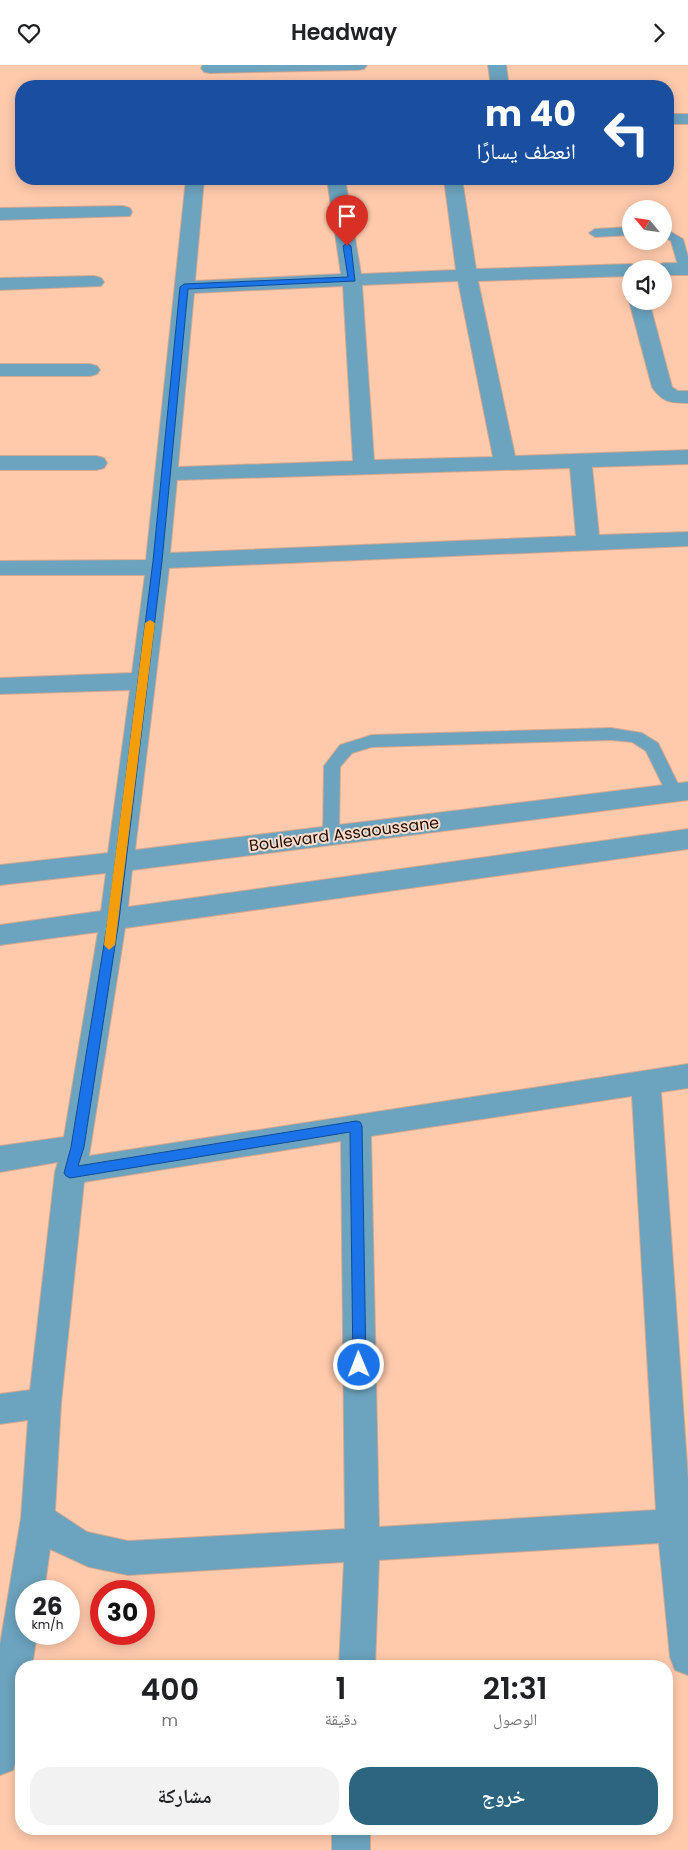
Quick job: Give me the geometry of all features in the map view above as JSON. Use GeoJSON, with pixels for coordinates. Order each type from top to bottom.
{"type":"FeatureCollection","features":[{"type":"Feature","properties":{"kind":"street"},"geometry":{"type":"LineString","coordinates":[[208,80],[210,66],[358,65]]}},
{"type":"Feature","properties":{"kind":"street"},"geometry":{"type":"LineString","coordinates":[[497,65],[499,80]]}},
{"type":"Feature","properties":{"kind":"street"},"geometry":{"type":"LineString","coordinates":[[674,119],[688,119]]}},
{"type":"Feature","properties":{"kind":"street"},"geometry":{"type":"LineString","coordinates":[[15,1660],[38,1518],[45,1403],[74,1160],[113,920],[157,565],[194,185]]}},
{"type":"Feature","properties":{"kind":"street"},"geometry":{"type":"LineString","coordinates":[[337,185],[352,279],[364,467]]}},
{"type":"Feature","properties":{"kind":"street"},"geometry":{"type":"LineString","coordinates":[[454,185],[467,275],[504,462]]}},
{"type":"Feature","properties":{"kind":"street"},"geometry":{"type":"LineString","coordinates":[[0,214],[124,211]]}},
{"type":"Feature","properties":{"kind":"street"},"geometry":{"type":"LineString","coordinates":[[672,269],[686,269]]}},
{"type":"Feature","properties":{"kind":"street"},"geometry":{"type":"LineString","coordinates":[[184,287],[352,279],[622,271]]}},
{"type":"Feature","properties":{"kind":"street"},"geometry":{"type":"LineString","coordinates":[[0,285],[94,282]]}},
{"type":"Feature","properties":{"kind":"street"},"geometry":{"type":"LineString","coordinates":[[641,310],[662,387],[667,394],[677,397],[688,397]]}},
{"type":"Feature","properties":{"kind":"street"},"geometry":{"type":"LineString","coordinates":[[0,370],[90,370]]}},
{"type":"Feature","properties":{"kind":"street"},"geometry":{"type":"LineString","coordinates":[[165,474],[688,457]]}},
{"type":"Feature","properties":{"kind":"street"},"geometry":{"type":"LineString","coordinates":[[580,460],[588,542]]}},
{"type":"Feature","properties":{"kind":"street"},"geometry":{"type":"LineString","coordinates":[[0,463],[96,463]]}},
{"type":"Feature","properties":{"kind":"street"},"geometry":{"type":"LineString","coordinates":[[0,568],[157,565],[588,542],[688,539]]}},
{"type":"Feature","properties":{"kind":"street"},"geometry":{"type":"LineString","coordinates":[[0,686],[142,681]]}},
{"type":"Feature","properties":{"kind":"street","name":"Boulevard Assaoussane"},"geometry":{"type":"LineString","coordinates":[[0,875],[681,792]]}},
{"type":"Feature","properties":{"kind":"street"},"geometry":{"type":"LineString","coordinates":[[0,935],[688,839]]}},
{"type":"Feature","properties":{"kind":"street"},"geometry":{"type":"LineString","coordinates":[[0,1159],[74,1160],[356,1126],[688,1076]]}},
{"type":"Feature","properties":{"kind":"street"},"geometry":{"type":"LineString","coordinates":[[646,1083],[662,1308],[681,1525],[688,1657]]}},
{"type":"Feature","properties":{"kind":"street"},"geometry":{"type":"LineString","coordinates":[[356,1126],[362,1544],[357,1660]]}},
{"type":"Feature","properties":{"kind":"street"},"geometry":{"type":"LineString","coordinates":[[0,1409],[45,1403]]}},
{"type":"Feature","properties":{"kind":"street"},"geometry":{"type":"LineString","coordinates":[[38,1518],[56,1534],[78,1547],[102,1555],[128,1558],[681,1525]]}},
{"type":"Feature","properties":{"kind":"street"},"geometry":{"type":"LineString","coordinates":[[0,1757],[15,1663]]}},
{"type":"Feature","properties":{"kind":"street"},"geometry":{"type":"LineString","coordinates":[[350,1850],[351,1835]]}},
{"type":"Feature","properties":{"kind":"lane"},"geometry":{"type":"LineString","coordinates":[[596,233],[622,232]]}},
{"type":"Feature","properties":{"kind":"lane"},"geometry":{"type":"LineString","coordinates":[[672,236],[677,239],[686,269]]}},
{"type":"Feature","properties":{"kind":"lane"},"geometry":{"type":"LineString","coordinates":[[331,836],[332,766],[346,749],[372,741],[611,734],[636,737],[652,747],[681,792]]}},
{"type":"Feature","properties":{"kind":"slow traffic"},"geometry":{"type":"LineString","coordinates":[[109,945],[150,623]]}},
{"type":"Feature","properties":{"kind":"route"},"geometry":{"type":"LineString","coordinates":[[347,246],[352,279],[184,287],[158,561],[113,920],[77,1147],[70,1173],[356,1126],[359,1365]]}}]}
